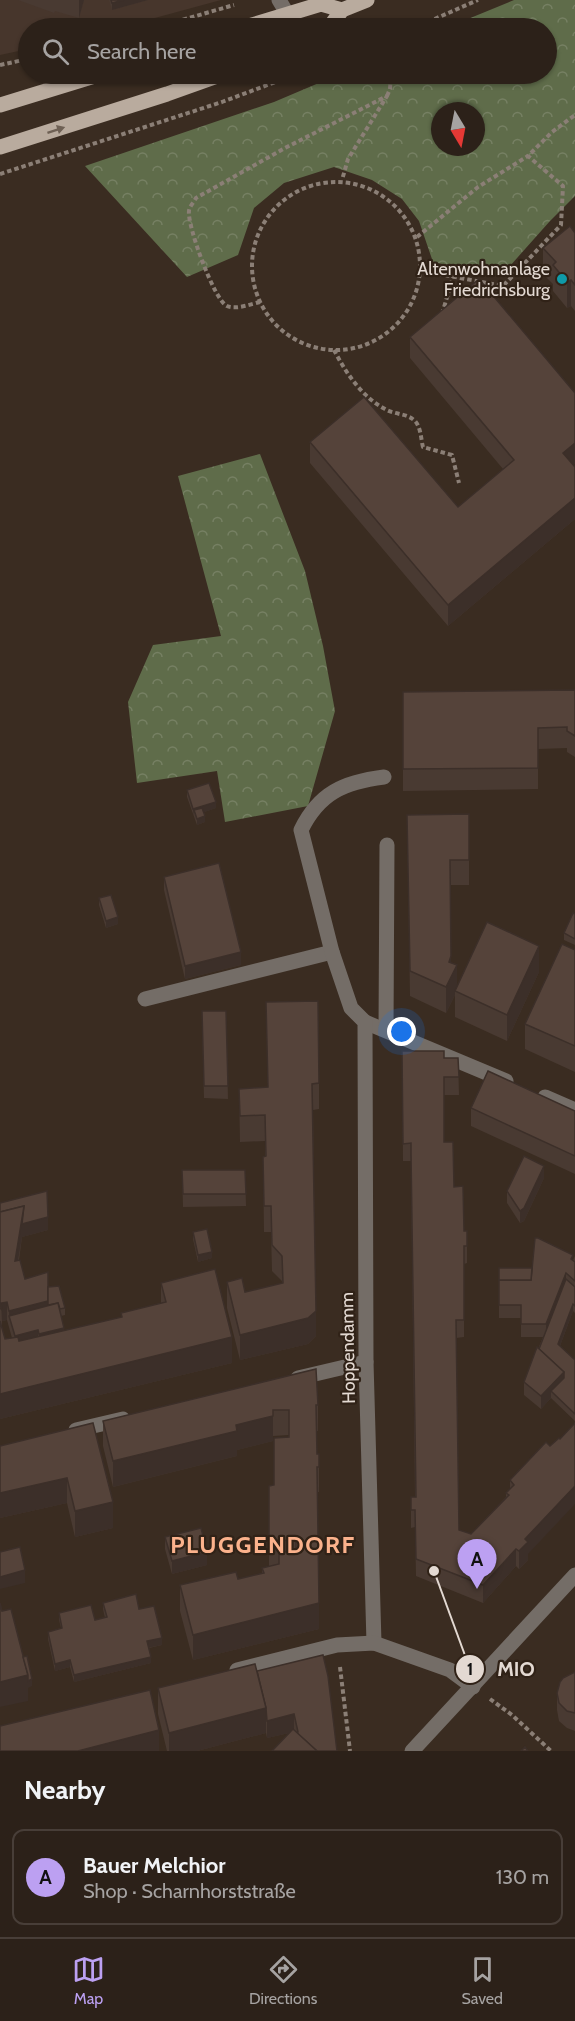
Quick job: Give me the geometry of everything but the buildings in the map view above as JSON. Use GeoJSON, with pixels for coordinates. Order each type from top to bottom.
{"type":"FeatureCollection","features":[{"type":"Feature","properties":{"kind":"main road"},"geometry":{"type":"LineString","coordinates":[[336,18],[342,10],[367,0]]}},
{"type":"Feature","properties":{"kind":"main road"},"geometry":{"type":"LineString","coordinates":[[277,18],[321,4],[342,10]]}},
{"type":"Feature","properties":{"kind":"main road"},"geometry":{"type":"LineString","coordinates":[[0,105],[68,84]]}},
{"type":"Feature","properties":{"kind":"main road"},"geometry":{"type":"LineString","coordinates":[[0,147],[195,84]]}},
{"type":"Feature","properties":{"kind":"street"},"geometry":{"type":"LineString","coordinates":[[279,0],[288,15]]}},
{"type":"Feature","properties":{"kind":"street"},"geometry":{"type":"LineString","coordinates":[[384,777],[358,780],[343,786],[323,799],[301,830],[332,952],[351,1008],[365,1022],[575,1110]]}},
{"type":"Feature","properties":{"kind":"street"},"geometry":{"type":"LineString","coordinates":[[386,1030],[387,845]]}},
{"type":"Feature","properties":{"kind":"street"},"geometry":{"type":"LineString","coordinates":[[145,999],[332,952]]}},
{"type":"Feature","properties":{"kind":"street","name":"Hoppendamm"},"geometry":{"type":"LineString","coordinates":[[365,1022],[366,1362],[374,1643]]}},
{"type":"Feature","properties":{"kind":"street"},"geometry":{"type":"LineString","coordinates":[[286,1381],[366,1362]]}},
{"type":"Feature","properties":{"kind":"street"},"geometry":{"type":"LineString","coordinates":[[57,1434],[137,1415]]}},
{"type":"Feature","properties":{"kind":"street"},"geometry":{"type":"LineString","coordinates":[[412,1751],[575,1575]]}},
{"type":"Feature","properties":{"kind":"street"},"geometry":{"type":"LineString","coordinates":[[221,1674],[337,1646],[374,1643],[450,1670],[473,1687]]}},
{"type":"Feature","properties":{"kind":"path"},"geometry":{"type":"LineString","coordinates":[[437,18],[478,0]]}},
{"type":"Feature","properties":{"kind":"path"},"geometry":{"type":"LineString","coordinates":[[189,18],[242,3]]}},
{"type":"Feature","properties":{"kind":"path"},"geometry":{"type":"LineString","coordinates":[[0,65],[18,61]]}},
{"type":"Feature","properties":{"kind":"path"},"geometry":{"type":"LineString","coordinates":[[342,180],[348,159],[387,96],[390,84]]}},
{"type":"Feature","properties":{"kind":"path"},"geometry":{"type":"LineString","coordinates":[[260,302],[231,308],[224,304],[213,288],[195,237],[189,210],[192,204],[196,198],[226,180],[387,96]]}},
{"type":"Feature","properties":{"kind":"path"},"geometry":{"type":"LineString","coordinates":[[417,237],[478,187],[528,156],[552,132],[575,115]]}},
{"type":"Feature","properties":{"kind":"path"},"geometry":{"type":"LineString","coordinates":[[423,271],[503,286],[561,225],[563,186],[528,156]]}},
{"type":"Feature","properties":{"kind":"path"},"geometry":{"type":"LineString","coordinates":[[342,180],[368,189],[404,212],[411,221],[417,237],[423,271],[413,300],[402,317],[386,333],[371,341],[334,350],[301,344],[279,329],[260,302],[253,287],[251,264],[260,231],[272,210],[309,188],[342,180]]}},
{"type":"Feature","properties":{"kind":"path"},"geometry":{"type":"LineString","coordinates":[[442,318],[444,303],[453,277]]}},
{"type":"Feature","properties":{"kind":"path"},"geometry":{"type":"LineString","coordinates":[[334,350],[352,379],[370,399],[394,414],[405,415],[414,420],[418,426],[423,447],[452,455],[459,483]]}},
{"type":"Feature","properties":{"kind":"path"},"geometry":{"type":"LineString","coordinates":[[337,1646],[350,1751]]}},
{"type":"Feature","properties":{"kind":"path"},"geometry":{"type":"LineString","coordinates":[[473,1687],[512,1715],[551,1751]]}},
{"type":"Feature","properties":{"kind":"shaded area"},"geometry":{"type":"Polygon","coordinates":[[[0,0],[221,0],[155,18],[18,18],[18,51],[0,55],[0,0]]]}},
{"type":"Feature","properties":{"kind":"green space"},"geometry":{"type":"Polygon","coordinates":[[[514,0],[575,0],[575,196],[501,276],[433,262],[419,221],[402,199],[372,180],[334,167],[284,183],[254,208],[238,255],[187,277],[85,166],[274,102],[316,84],[557,84],[557,18],[470,18],[514,0]]]}},
{"type":"Feature","properties":{"kind":"green space"},"geometry":{"type":"Polygon","coordinates":[[[260,454],[305,571],[323,646],[335,711],[308,806],[225,822],[217,771],[137,783],[128,702],[153,645],[221,636],[178,476],[260,454]]]}},
{"type":"Feature","properties":{"kind":"place","name":"Altenwohnanlage Friedrichsburg"},"geometry":{"type":"Point","coordinates":[562,279]}},
{"type":"Feature","properties":{"kind":"place","name":"MIO"},"geometry":{"type":"Point","coordinates":[434,1571]}},
{"type":"Feature","properties":{"kind":"place","name":"Bauer Melchior"},"geometry":{"type":"Point","coordinates":[477,1589]}},
{"type":"Feature","properties":{"kind":"district","name":"PLUGGENDORF"},"geometry":{"type":"Point","coordinates":[263,1544]}}]}
